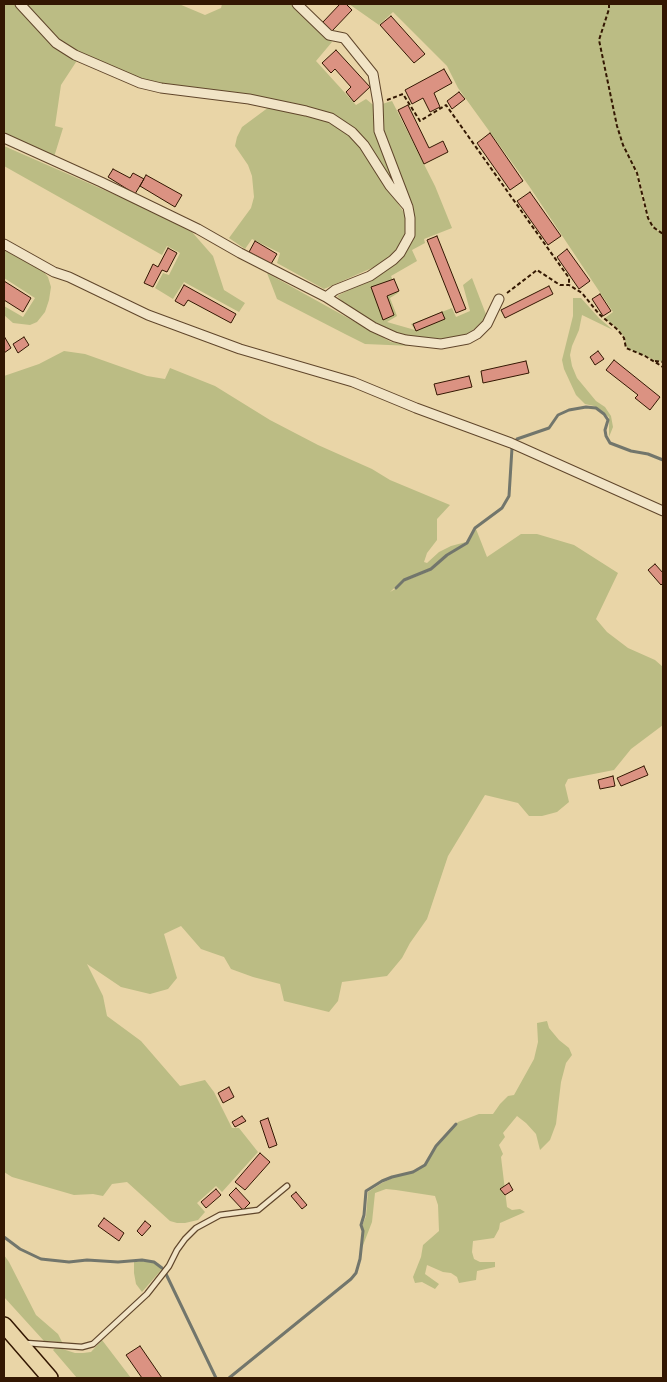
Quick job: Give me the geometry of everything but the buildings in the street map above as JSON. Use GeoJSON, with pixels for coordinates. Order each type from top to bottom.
{"type":"FeatureCollection","features":[{"type":"Feature","properties":{"kind":"highway"},"geometry":{"type":"LineString","coordinates":[[4,1324],[50,1378]]}},
{"type":"Feature","properties":{"kind":"street"},"geometry":{"type":"LineString","coordinates":[[20,4],[56,44],[75,55],[140,83],[160,88],[249,99],[331,118],[352,132],[364,145],[390,186],[408,207]]}},
{"type":"Feature","properties":{"kind":"street"},"geometry":{"type":"LineString","coordinates":[[297,4],[329,35],[344,38],[373,74],[378,103],[379,131],[408,207],[410,218],[410,235],[400,253],[393,260],[370,276],[335,290],[326,298]]}},
{"type":"Feature","properties":{"kind":"street"},"geometry":{"type":"LineString","coordinates":[[4,138],[198,229],[326,298],[373,327],[395,337],[440,344],[461,342],[477,334],[487,324],[500,299]]}},
{"type":"Feature","properties":{"kind":"street"},"geometry":{"type":"LineString","coordinates":[[4,244],[54,272],[148,315],[240,349],[353,382],[416,408],[511,443],[663,511]]}},
{"type":"Feature","properties":{"kind":"lane"},"geometry":{"type":"LineString","coordinates":[[20,1343],[82,1347],[92,1344],[146,1294],[169,1266],[176,1250],[196,1228],[220,1215],[258,1210],[287,1186]]}},
{"type":"Feature","properties":{"kind":"path"},"geometry":{"type":"LineString","coordinates":[[609,4],[599,40],[617,126],[623,145],[637,173],[648,218],[653,227],[663,234]]}},
{"type":"Feature","properties":{"kind":"path"},"geometry":{"type":"LineString","coordinates":[[378,103],[403,94],[420,120],[446,106],[569,278],[569,285]]}},
{"type":"Feature","properties":{"kind":"path"},"geometry":{"type":"LineString","coordinates":[[500,299],[537,270],[560,284],[569,285],[582,293],[599,314],[618,330],[624,338],[626,348],[653,360],[663,367]]}},
{"type":"Feature","properties":{"kind":"path"},"geometry":{"type":"LineString","coordinates":[[653,360],[663,362]]}},
{"type":"Feature","properties":{"kind":"green space"},"geometry":{"type":"Polygon","coordinates":[[[4,4],[16,4],[78,59],[61,85],[55,126],[63,128],[54,157],[4,135],[4,4]]]}},
{"type":"Feature","properties":{"kind":"green space"},"geometry":{"type":"Polygon","coordinates":[[[23,4],[179,4],[205,15],[221,8],[222,4],[293,4],[322,30],[332,42],[316,61],[356,105],[366,99],[377,108],[398,191],[373,155],[333,116],[143,82],[61,46],[23,4]]]}},
{"type":"Feature","properties":{"kind":"green space"},"geometry":{"type":"Polygon","coordinates":[[[349,4],[608,4],[609,7],[609,4],[663,4],[663,233],[653,227],[649,218],[644,204],[642,188],[633,164],[641,188],[643,204],[648,218],[653,228],[663,234],[663,362],[627,348],[624,337],[619,330],[605,318],[613,312],[529,186],[458,88],[447,66],[393,12],[379,25],[349,4]]]}},
{"type":"Feature","properties":{"kind":"green space"},"geometry":{"type":"Polygon","coordinates":[[[392,101],[435,186],[452,228],[424,239],[425,243],[412,250],[417,261],[391,276],[398,293],[390,298],[397,316],[387,322],[415,330],[411,324],[452,308],[456,317],[470,311],[463,285],[472,278],[487,317],[469,334],[456,339],[416,338],[398,335],[381,328],[347,306],[337,296],[374,277],[412,234],[383,130],[382,104],[392,101]]]}},
{"type":"Feature","properties":{"kind":"green space"},"geometry":{"type":"Polygon","coordinates":[[[269,107],[327,120],[344,131],[361,149],[405,214],[405,234],[393,254],[381,264],[324,289],[277,263],[280,253],[252,239],[245,249],[229,238],[251,208],[254,197],[252,176],[248,165],[235,146],[237,137],[242,127],[269,107]]]}},
{"type":"Feature","properties":{"kind":"green space"},"geometry":{"type":"Polygon","coordinates":[[[4,146],[143,207],[192,232],[213,256],[224,290],[245,303],[239,312],[184,282],[173,299],[155,288],[163,273],[169,275],[180,253],[167,246],[162,255],[4,166],[4,146]]]}},
{"type":"Feature","properties":{"kind":"green space"},"geometry":{"type":"Polygon","coordinates":[[[4,250],[43,271],[48,277],[51,287],[45,312],[37,322],[30,325],[13,323],[4,315],[4,306],[23,317],[35,298],[4,278],[4,250]]]}},
{"type":"Feature","properties":{"kind":"green space"},"geometry":{"type":"Polygon","coordinates":[[[267,273],[391,342],[412,346],[365,344],[345,334],[277,299],[267,273]]]}},
{"type":"Feature","properties":{"kind":"green space"},"geometry":{"type":"Polygon","coordinates":[[[573,298],[581,298],[613,330],[582,315],[570,355],[577,378],[596,401],[605,407],[611,416],[613,427],[609,437],[609,417],[594,406],[585,404],[576,395],[564,369],[562,360],[573,316],[573,298]]]}},
{"type":"Feature","properties":{"kind":"green space"},"geometry":{"type":"Polygon","coordinates":[[[64,351],[85,354],[147,376],[165,379],[170,368],[215,386],[270,420],[318,445],[372,469],[390,480],[450,505],[437,519],[437,540],[427,553],[424,562],[427,563],[439,552],[451,546],[466,542],[446,555],[431,568],[404,579],[390,592],[405,581],[432,570],[447,556],[468,543],[476,529],[487,557],[521,534],[537,534],[574,545],[618,573],[596,619],[607,632],[628,648],[655,660],[663,667],[663,725],[631,749],[614,770],[568,779],[565,785],[569,802],[557,812],[542,816],[529,816],[518,803],[485,795],[448,856],[427,919],[402,958],[387,976],[342,982],[338,1001],[329,1012],[284,1001],[280,984],[231,969],[224,957],[201,949],[181,926],[164,934],[177,978],[168,989],[150,994],[121,987],[87,964],[103,996],[107,1016],[141,1041],[180,1086],[205,1080],[214,1092],[232,1128],[239,1128],[258,1152],[222,1192],[216,1186],[197,1203],[205,1212],[198,1220],[185,1223],[170,1221],[127,1182],[112,1184],[103,1196],[93,1194],[74,1195],[12,1177],[4,1172],[4,376],[39,364],[64,351]]]}},
{"type":"Feature","properties":{"kind":"green space"},"geometry":{"type":"Polygon","coordinates":[[[547,1021],[549,1028],[569,1048],[572,1055],[566,1063],[561,1082],[556,1124],[550,1140],[540,1150],[536,1134],[517,1116],[503,1133],[505,1137],[499,1145],[503,1154],[501,1157],[507,1207],[512,1210],[520,1209],[525,1212],[500,1223],[494,1238],[473,1241],[472,1252],[474,1259],[480,1262],[495,1262],[495,1267],[477,1271],[476,1280],[459,1283],[457,1277],[451,1273],[443,1272],[427,1265],[425,1274],[439,1284],[435,1289],[422,1282],[415,1283],[413,1277],[421,1257],[423,1245],[439,1231],[438,1205],[435,1196],[386,1189],[375,1193],[372,1222],[362,1248],[364,1231],[362,1226],[366,1216],[368,1192],[382,1183],[395,1177],[413,1173],[426,1165],[437,1146],[458,1122],[479,1114],[493,1114],[508,1096],[514,1095],[534,1059],[538,1042],[537,1023],[547,1021]]]}},
{"type":"Feature","properties":{"kind":"green space"},"geometry":{"type":"Polygon","coordinates":[[[4,1255],[36,1315],[58,1334],[62,1342],[44,1341],[4,1297],[4,1255]]]}},
{"type":"Feature","properties":{"kind":"green space"},"geometry":{"type":"Polygon","coordinates":[[[134,1262],[154,1263],[162,1269],[142,1292],[136,1284],[134,1262]]]}},
{"type":"Feature","properties":{"kind":"green space"},"geometry":{"type":"Polygon","coordinates":[[[102,1340],[131,1378],[77,1378],[53,1350],[56,1347],[75,1353],[91,1352],[102,1340]]]}},
{"type":"Feature","properties":{"kind":"waterway"},"geometry":{"type":"LineString","coordinates":[[517,439],[549,428],[558,415],[569,410],[586,407],[596,408],[608,420],[605,430],[610,443],[663,460]]}},
{"type":"Feature","properties":{"kind":"waterway"},"geometry":{"type":"LineString","coordinates":[[396,588],[404,580],[431,569],[447,555],[467,543],[475,528],[502,508],[509,496],[512,448]]}},
{"type":"Feature","properties":{"kind":"waterway"},"geometry":{"type":"LineString","coordinates":[[229,1378],[351,1279],[356,1273],[360,1259],[363,1231],[361,1225],[364,1215],[366,1191],[382,1181],[413,1172],[425,1165],[436,1146],[456,1124]]}},
{"type":"Feature","properties":{"kind":"waterway"},"geometry":{"type":"LineString","coordinates":[[4,1237],[20,1249],[41,1259],[69,1262],[87,1260],[118,1262],[142,1260],[154,1262],[162,1268]]}},
{"type":"Feature","properties":{"kind":"waterway"},"geometry":{"type":"LineString","coordinates":[[166,1274],[216,1378]]}}]}
